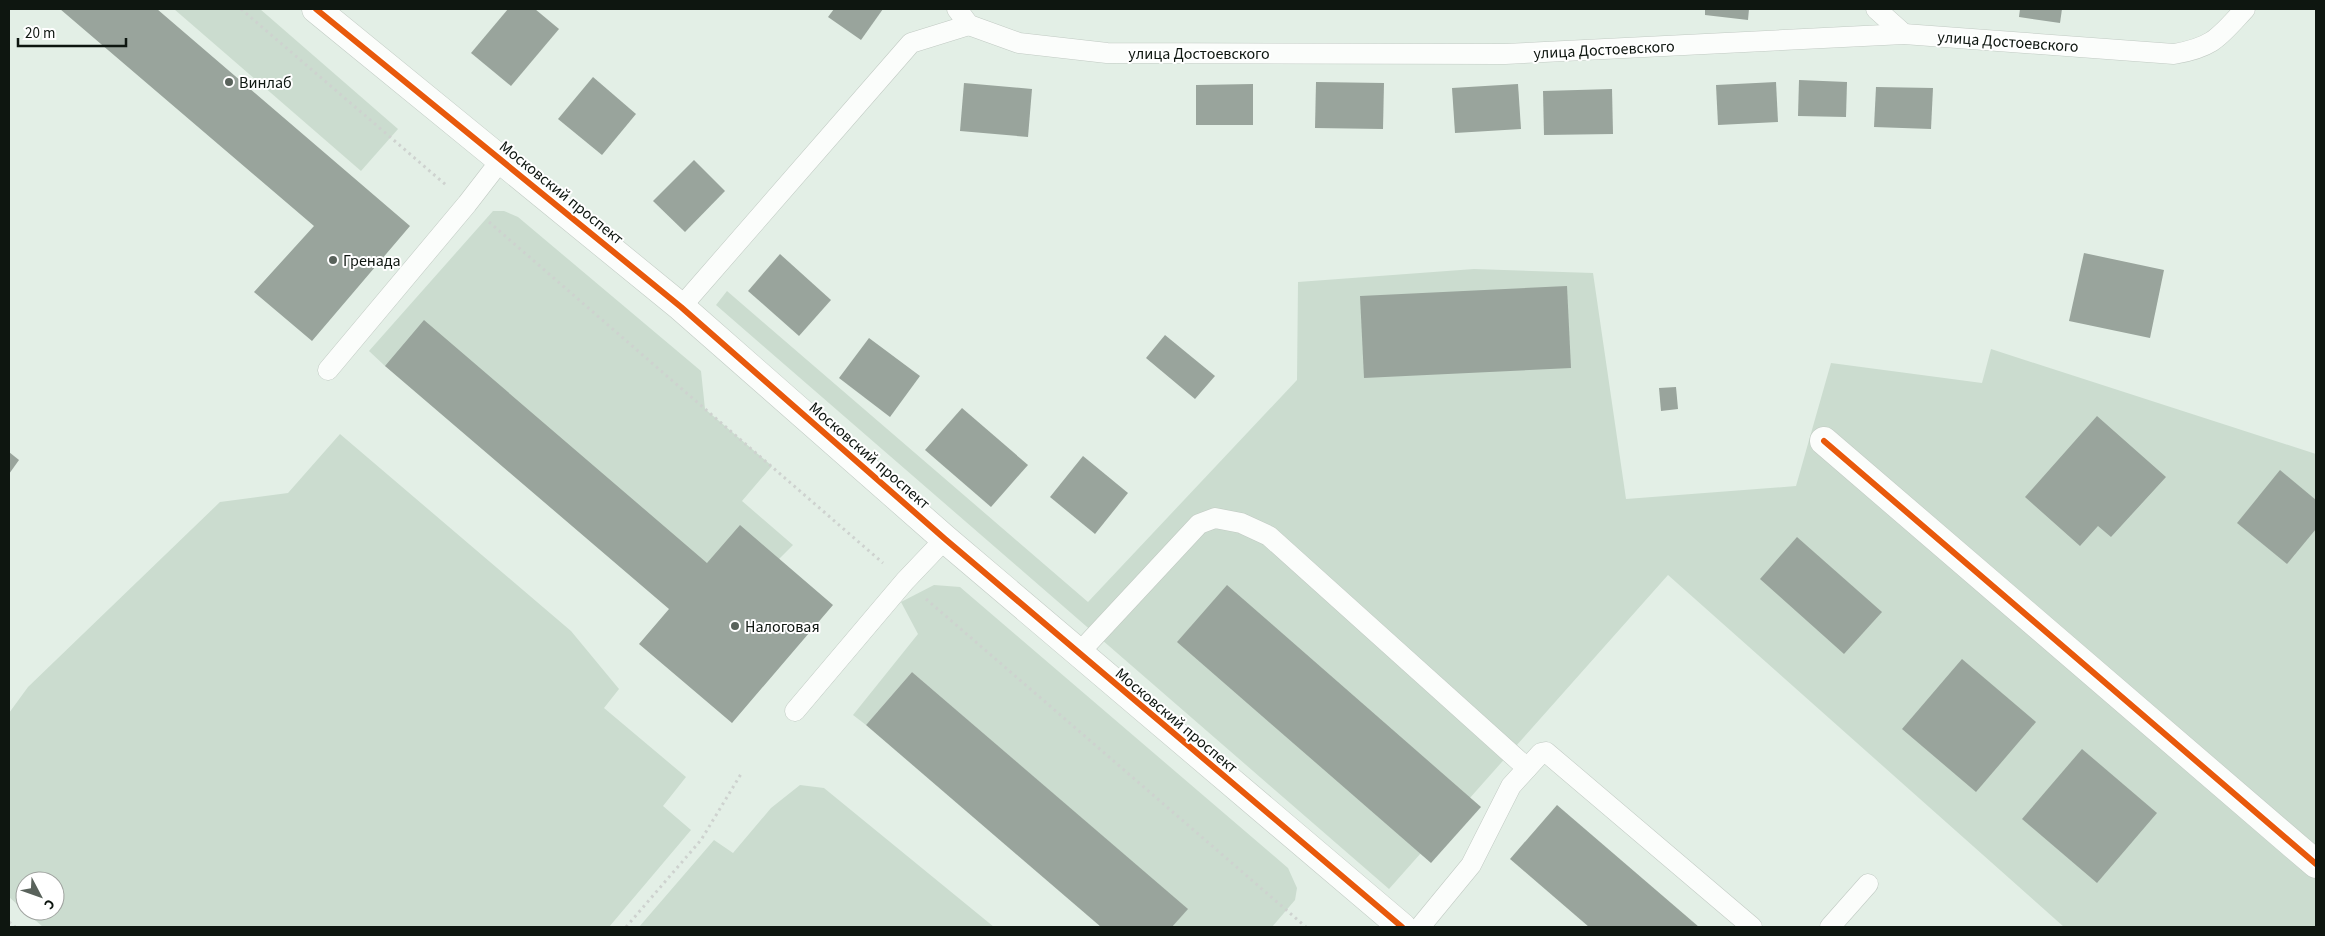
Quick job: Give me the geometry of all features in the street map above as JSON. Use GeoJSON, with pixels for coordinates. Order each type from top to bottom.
{"type":"FeatureCollection","features":[{"type":"Feature","properties":{"kind":"street","name":"Московский проспект"},"geometry":{"type":"LineString","coordinates":[[316,9],[681,308],[944,539],[1402,927]]}},
{"type":"Feature","properties":{"kind":"street"},"geometry":{"type":"LineString","coordinates":[[1824,441],[2316,864]]}},
{"type":"Feature","properties":{"kind":"lane"},"geometry":{"type":"LineString","coordinates":[[681,308],[911,42],[969,25],[957,9]]}},
{"type":"Feature","properties":{"kind":"lane"},"geometry":{"type":"LineString","coordinates":[[1876,9],[1904,34]]}},
{"type":"Feature","properties":{"kind":"lane","name":"улица Достоевского"},"geometry":{"type":"LineString","coordinates":[[969,25],[1019,43],[1107,53],[1505,54],[1904,34],[2174,54],[2197,50],[2218,38],[2245,9]]}},
{"type":"Feature","properties":{"kind":"lane"},"geometry":{"type":"LineString","coordinates":[[328,370],[467,204],[501,160]]}},
{"type":"Feature","properties":{"kind":"lane"},"geometry":{"type":"LineString","coordinates":[[1078,654],[1199,524],[1215,518],[1241,523],[1269,536],[1527,768]]}},
{"type":"Feature","properties":{"kind":"lane"},"geometry":{"type":"LineString","coordinates":[[795,711],[905,581],[944,539]]}},
{"type":"Feature","properties":{"kind":"lane"},"geometry":{"type":"LineString","coordinates":[[1420,927],[1471,865],[1510,786],[1540,753],[1550,754],[1752,927]]}},
{"type":"Feature","properties":{"kind":"lane"},"geometry":{"type":"LineString","coordinates":[[1830,927],[1868,884]]}},
{"type":"Feature","properties":{"kind":"path"},"geometry":{"type":"LineString","coordinates":[[241,9],[1306,927]]}},
{"type":"Feature","properties":{"kind":"path"},"geometry":{"type":"LineString","coordinates":[[626,927],[701,840],[741,774]]}},
{"type":"Feature","properties":{"kind":"path"},"geometry":{"type":"LineString","coordinates":[[9,922],[14,927]]}},
{"type":"Feature","properties":{"kind":"green space"},"geometry":{"type":"Polygon","coordinates":[[[174,9],[260,9],[398,129],[361,171],[174,9]]]}},
{"type":"Feature","properties":{"kind":"green space"},"geometry":{"type":"Polygon","coordinates":[[[493,211],[504,211],[518,217],[701,371],[705,409],[772,466],[742,501],[793,545],[779,559],[707,563],[385,366],[369,351],[493,211]]]}},
{"type":"Feature","properties":{"kind":"green space"},"geometry":{"type":"Polygon","coordinates":[[[1474,269],[1593,273],[1626,499],[1796,486],[1831,363],[1982,383],[1991,349],[2316,454],[2316,927],[2064,927],[1668,575],[1389,889],[716,305],[727,291],[1088,602],[1297,380],[1298,282],[1474,269]]]}},
{"type":"Feature","properties":{"kind":"green space"},"geometry":{"type":"Polygon","coordinates":[[[340,434],[571,631],[619,689],[604,708],[686,777],[663,806],[691,830],[609,927],[43,927],[36,921],[65,921],[65,871],[15,871],[15,902],[9,897],[9,713],[28,687],[220,502],[288,493],[340,434]]]}},
{"type":"Feature","properties":{"kind":"green space"},"geometry":{"type":"Polygon","coordinates":[[[934,585],[960,587],[1288,868],[1297,888],[1295,900],[1272,927],[1172,927],[1187,909],[912,672],[866,725],[853,715],[918,634],[901,602],[934,585]]]}},
{"type":"Feature","properties":{"kind":"green space"},"geometry":{"type":"Polygon","coordinates":[[[800,785],[824,788],[994,927],[639,927],[714,840],[733,853],[771,808],[800,785]]]}},
{"type":"Feature","properties":{"kind":"building"},"geometry":{"type":"Polygon","coordinates":[[[60,9],[157,9],[410,226],[312,341],[254,292],[314,226],[60,9]]]}},
{"type":"Feature","properties":{"kind":"building"},"geometry":{"type":"Polygon","coordinates":[[[508,9],[535,9],[559,29],[511,86],[471,53],[508,9]]]}},
{"type":"Feature","properties":{"kind":"building"},"geometry":{"type":"Polygon","coordinates":[[[834,9],[883,9],[861,40],[828,17],[834,9]]]}},
{"type":"Feature","properties":{"kind":"building"},"geometry":{"type":"Polygon","coordinates":[[[1705,9],[1749,9],[1748,20],[1705,15],[1705,9]]]}},
{"type":"Feature","properties":{"kind":"building"},"geometry":{"type":"Polygon","coordinates":[[[2020,9],[2062,9],[2060,23],[2019,17],[2020,9]]]}},
{"type":"Feature","properties":{"kind":"building"},"geometry":{"type":"Polygon","coordinates":[[[593,77],[636,114],[602,155],[558,119],[593,77]]]}},
{"type":"Feature","properties":{"kind":"building"},"geometry":{"type":"Polygon","coordinates":[[[1799,80],[1847,82],[1846,117],[1798,116],[1799,80]]]}},
{"type":"Feature","properties":{"kind":"building"},"geometry":{"type":"Polygon","coordinates":[[[1316,82],[1384,83],[1383,129],[1315,128],[1316,82]]]}},
{"type":"Feature","properties":{"kind":"building"},"geometry":{"type":"Polygon","coordinates":[[[1776,82],[1778,122],[1718,125],[1716,85],[1776,82]]]}},
{"type":"Feature","properties":{"kind":"building"},"geometry":{"type":"Polygon","coordinates":[[[964,83],[1032,89],[1028,137],[960,131],[964,83]]]}},
{"type":"Feature","properties":{"kind":"building"},"geometry":{"type":"Polygon","coordinates":[[[1253,84],[1253,125],[1196,125],[1196,85],[1253,84]]]}},
{"type":"Feature","properties":{"kind":"building"},"geometry":{"type":"Polygon","coordinates":[[[1518,84],[1521,129],[1455,133],[1452,88],[1518,84]]]}},
{"type":"Feature","properties":{"kind":"building"},"geometry":{"type":"Polygon","coordinates":[[[1876,87],[1933,88],[1931,129],[1874,127],[1876,87]]]}},
{"type":"Feature","properties":{"kind":"building"},"geometry":{"type":"Polygon","coordinates":[[[1612,89],[1613,134],[1544,135],[1543,91],[1612,89]]]}},
{"type":"Feature","properties":{"kind":"building"},"geometry":{"type":"Polygon","coordinates":[[[694,160],[725,191],[685,232],[653,201],[694,160]]]}},
{"type":"Feature","properties":{"kind":"building"},"geometry":{"type":"Polygon","coordinates":[[[2084,253],[2164,270],[2150,338],[2069,321],[2084,253]]]}},
{"type":"Feature","properties":{"kind":"building"},"geometry":{"type":"Polygon","coordinates":[[[780,254],[831,300],[799,336],[748,291],[780,254]]]}},
{"type":"Feature","properties":{"kind":"building"},"geometry":{"type":"Polygon","coordinates":[[[1567,286],[1571,368],[1364,378],[1360,296],[1567,286]]]}},
{"type":"Feature","properties":{"kind":"building"},"geometry":{"type":"Polygon","coordinates":[[[424,320],[707,563],[740,525],[833,605],[732,723],[639,644],[669,609],[385,366],[424,320]]]}},
{"type":"Feature","properties":{"kind":"building"},"geometry":{"type":"Polygon","coordinates":[[[1165,335],[1215,376],[1195,399],[1146,358],[1165,335]]]}},
{"type":"Feature","properties":{"kind":"building"},"geometry":{"type":"Polygon","coordinates":[[[869,338],[920,376],[890,417],[839,378],[869,338]]]}},
{"type":"Feature","properties":{"kind":"building"},"geometry":{"type":"Polygon","coordinates":[[[1676,387],[1678,409],[1661,411],[1659,388],[1676,387]]]}},
{"type":"Feature","properties":{"kind":"building"},"geometry":{"type":"Polygon","coordinates":[[[962,408],[1028,465],[991,507],[925,450],[962,408]]]}},
{"type":"Feature","properties":{"kind":"building"},"geometry":{"type":"Polygon","coordinates":[[[2097,416],[2166,477],[2111,537],[2098,526],[2080,546],[2025,497],[2097,416]]]}},
{"type":"Feature","properties":{"kind":"building"},"geometry":{"type":"Polygon","coordinates":[[[9,452],[19,460],[9,474],[9,452]]]}},
{"type":"Feature","properties":{"kind":"building"},"geometry":{"type":"Polygon","coordinates":[[[1083,456],[1128,493],[1095,534],[1050,497],[1083,456]]]}},
{"type":"Feature","properties":{"kind":"building"},"geometry":{"type":"Polygon","coordinates":[[[2280,470],[2316,500],[2316,529],[2287,564],[2237,523],[2280,470]]]}},
{"type":"Feature","properties":{"kind":"building"},"geometry":{"type":"Polygon","coordinates":[[[1797,537],[1882,612],[1844,654],[1760,579],[1797,537]]]}},
{"type":"Feature","properties":{"kind":"building"},"geometry":{"type":"Polygon","coordinates":[[[1227,585],[1481,807],[1431,863],[1177,642],[1227,585]]]}},
{"type":"Feature","properties":{"kind":"building"},"geometry":{"type":"Polygon","coordinates":[[[1962,659],[2036,722],[1976,792],[1902,729],[1962,659]]]}},
{"type":"Feature","properties":{"kind":"building"},"geometry":{"type":"Polygon","coordinates":[[[912,672],[1188,909],[1172,927],[1101,927],[866,725],[912,672]]]}},
{"type":"Feature","properties":{"kind":"building"},"geometry":{"type":"Polygon","coordinates":[[[2082,749],[2157,813],[2097,883],[2022,819],[2082,749]]]}},
{"type":"Feature","properties":{"kind":"building"},"geometry":{"type":"Polygon","coordinates":[[[1557,805],[1699,927],[1589,927],[1510,859],[1557,805]]]}},
{"type":"Feature","properties":{"kind":"cycle path"},"geometry":{"type":"LineString","coordinates":[[316,9],[681,307],[945,539],[1402,927]]}},
{"type":"Feature","properties":{"kind":"cycle path"},"geometry":{"type":"LineString","coordinates":[[1824,441],[2316,864]]}},
{"type":"Feature","properties":{"kind":"place","name":"Винлаб"},"geometry":{"type":"Point","coordinates":[229,82]}},
{"type":"Feature","properties":{"kind":"place","name":"Гренада"},"geometry":{"type":"Point","coordinates":[333,260]}},
{"type":"Feature","properties":{"kind":"place","name":"Налоговая"},"geometry":{"type":"Point","coordinates":[735,626]}}]}
